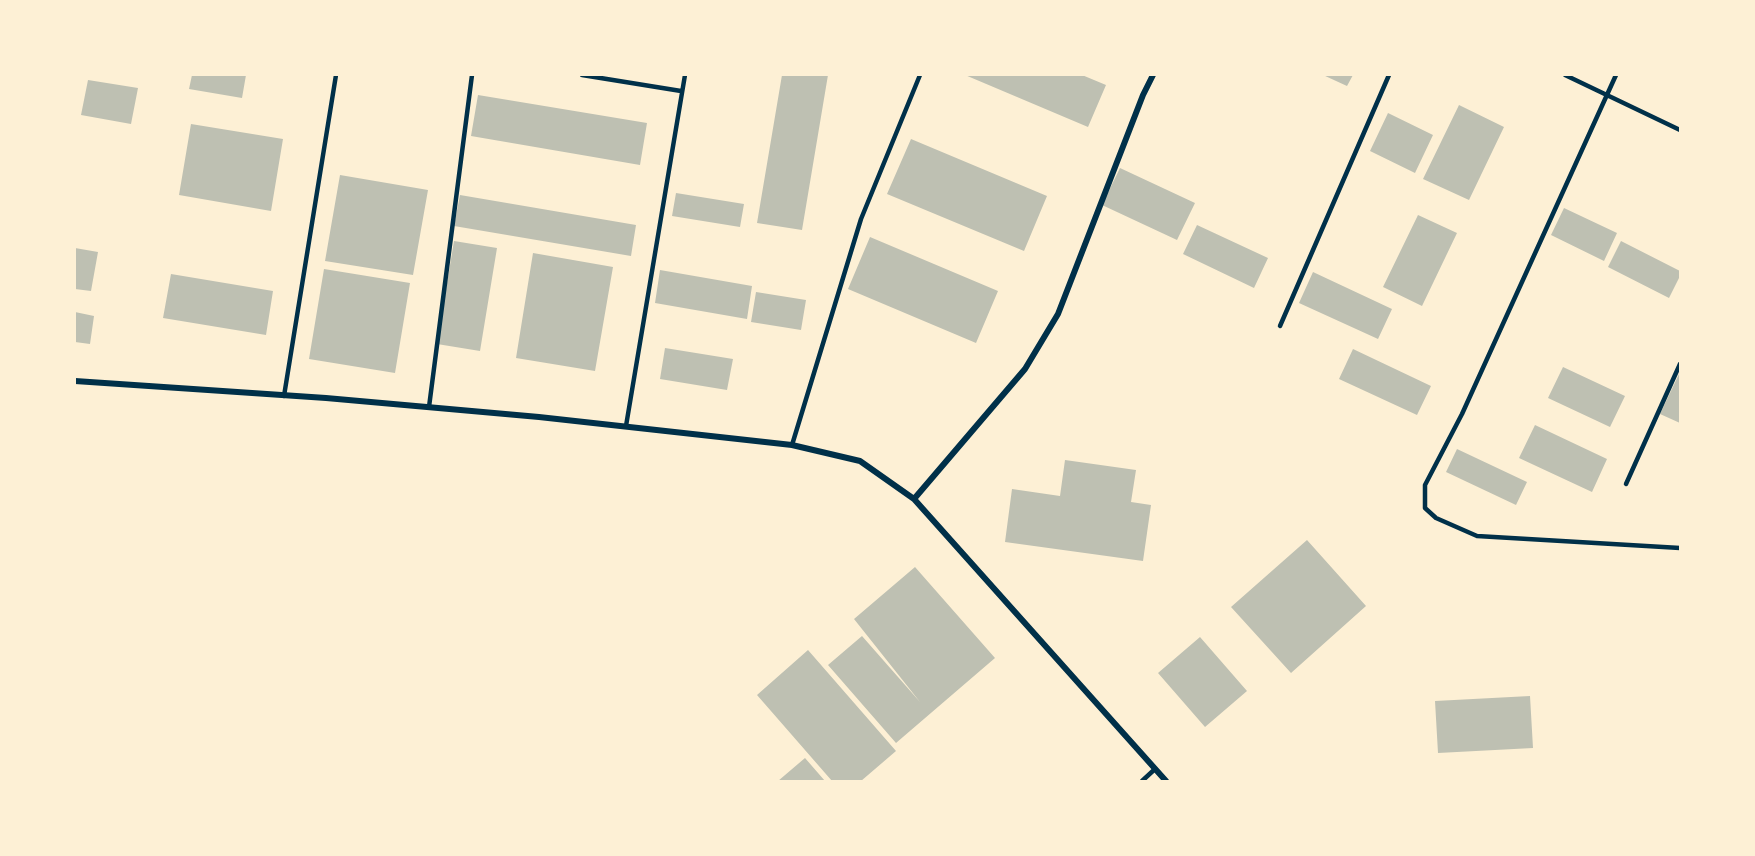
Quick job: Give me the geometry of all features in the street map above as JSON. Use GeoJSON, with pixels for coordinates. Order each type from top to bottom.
{"type":"FeatureCollection","features":[{"type":"Feature","properties":{"kind":"street"},"geometry":{"type":"LineString","coordinates":[[914,499],[1025,369],[1058,314],[1143,95],[1153,75]]}},
{"type":"Feature","properties":{"kind":"street"},"geometry":{"type":"LineString","coordinates":[[75,381],[539,417],[792,445],[860,461],[914,499],[1166,781]]}},
{"type":"Feature","properties":{"kind":"lane"},"geometry":{"type":"LineString","coordinates":[[284,396],[336,75]]}},
{"type":"Feature","properties":{"kind":"lane"},"geometry":{"type":"LineString","coordinates":[[429,407],[472,75]]}},
{"type":"Feature","properties":{"kind":"lane"},"geometry":{"type":"LineString","coordinates":[[582,75],[681,91]]}},
{"type":"Feature","properties":{"kind":"lane"},"geometry":{"type":"LineString","coordinates":[[626,426],[684,75]]}},
{"type":"Feature","properties":{"kind":"lane"},"geometry":{"type":"LineString","coordinates":[[792,445],[861,219],[920,75]]}},
{"type":"Feature","properties":{"kind":"lane"},"geometry":{"type":"LineString","coordinates":[[1280,326],[1389,75]]}},
{"type":"Feature","properties":{"kind":"lane"},"geometry":{"type":"LineString","coordinates":[[1565,75],[1680,130]]}},
{"type":"Feature","properties":{"kind":"lane"},"geometry":{"type":"LineString","coordinates":[[1616,75],[1462,414],[1425,485],[1425,508],[1436,518],[1477,536],[1680,548]]}},
{"type":"Feature","properties":{"kind":"lane"},"geometry":{"type":"LineString","coordinates":[[1626,484],[1680,364]]}},
{"type":"Feature","properties":{"kind":"lane"},"geometry":{"type":"LineString","coordinates":[[1142,781],[1155,769]]}},
{"type":"Feature","properties":{"kind":"building"},"geometry":{"type":"Polygon","coordinates":[[[192,75],[246,75],[242,98],[189,89],[192,75]]]}},
{"type":"Feature","properties":{"kind":"building"},"geometry":{"type":"Polygon","coordinates":[[[782,75],[828,75],[802,230],[757,223],[782,75]]]}},
{"type":"Feature","properties":{"kind":"building"},"geometry":{"type":"Polygon","coordinates":[[[965,75],[1082,75],[1106,85],[1088,127],[965,75]]]}},
{"type":"Feature","properties":{"kind":"building"},"geometry":{"type":"Polygon","coordinates":[[[1323,75],[1353,75],[1347,86],[1323,75]]]}},
{"type":"Feature","properties":{"kind":"building"},"geometry":{"type":"Polygon","coordinates":[[[88,80],[138,88],[131,124],[81,115],[88,80]]]}},
{"type":"Feature","properties":{"kind":"building"},"geometry":{"type":"Polygon","coordinates":[[[478,95],[647,123],[640,165],[471,136],[478,95]]]}},
{"type":"Feature","properties":{"kind":"building"},"geometry":{"type":"Polygon","coordinates":[[[1459,105],[1504,127],[1469,200],[1423,179],[1459,105]]]}},
{"type":"Feature","properties":{"kind":"building"},"geometry":{"type":"Polygon","coordinates":[[[1388,113],[1433,135],[1415,173],[1370,151],[1388,113]]]}},
{"type":"Feature","properties":{"kind":"building"},"geometry":{"type":"Polygon","coordinates":[[[191,124],[283,139],[271,211],[179,195],[191,124]]]}},
{"type":"Feature","properties":{"kind":"building"},"geometry":{"type":"Polygon","coordinates":[[[911,139],[1047,196],[1024,251],[887,194],[911,139]]]}},
{"type":"Feature","properties":{"kind":"building"},"geometry":{"type":"Polygon","coordinates":[[[1120,168],[1195,203],[1177,240],[1102,205],[1120,168]]]}},
{"type":"Feature","properties":{"kind":"building"},"geometry":{"type":"Polygon","coordinates":[[[340,175],[428,190],[413,275],[325,261],[340,175]]]}},
{"type":"Feature","properties":{"kind":"building"},"geometry":{"type":"Polygon","coordinates":[[[676,193],[744,204],[740,227],[672,216],[676,193]]]}},
{"type":"Feature","properties":{"kind":"building"},"geometry":{"type":"Polygon","coordinates":[[[460,195],[636,225],[631,256],[454,226],[460,195]]]}},
{"type":"Feature","properties":{"kind":"building"},"geometry":{"type":"Polygon","coordinates":[[[1564,208],[1617,233],[1604,261],[1551,235],[1564,208]]]}},
{"type":"Feature","properties":{"kind":"building"},"geometry":{"type":"Polygon","coordinates":[[[1418,215],[1457,233],[1422,306],[1383,287],[1418,215]]]}},
{"type":"Feature","properties":{"kind":"building"},"geometry":{"type":"Polygon","coordinates":[[[1197,225],[1268,258],[1254,288],[1183,254],[1197,225]]]}},
{"type":"Feature","properties":{"kind":"building"},"geometry":{"type":"Polygon","coordinates":[[[870,237],[998,291],[976,343],[848,289],[870,237]]]}},
{"type":"Feature","properties":{"kind":"building"},"geometry":{"type":"Polygon","coordinates":[[[454,241],[497,248],[480,351],[437,344],[454,241]]]}},
{"type":"Feature","properties":{"kind":"building"},"geometry":{"type":"Polygon","coordinates":[[[1621,241],[1680,271],[1680,276],[1669,298],[1608,267],[1621,241]]]}},
{"type":"Feature","properties":{"kind":"building"},"geometry":{"type":"Polygon","coordinates":[[[75,248],[98,252],[91,291],[75,289],[75,248]]]}},
{"type":"Feature","properties":{"kind":"building"},"geometry":{"type":"Polygon","coordinates":[[[533,253],[613,267],[595,371],[516,358],[533,253]]]}},
{"type":"Feature","properties":{"kind":"building"},"geometry":{"type":"Polygon","coordinates":[[[324,269],[410,283],[395,373],[309,359],[324,269]]]}},
{"type":"Feature","properties":{"kind":"building"},"geometry":{"type":"Polygon","coordinates":[[[660,270],[752,286],[747,319],[655,303],[660,270]]]}},
{"type":"Feature","properties":{"kind":"building"},"geometry":{"type":"Polygon","coordinates":[[[1313,272],[1392,309],[1378,339],[1299,303],[1313,272]]]}},
{"type":"Feature","properties":{"kind":"building"},"geometry":{"type":"Polygon","coordinates":[[[171,274],[273,291],[266,335],[163,318],[171,274]]]}},
{"type":"Feature","properties":{"kind":"building"},"geometry":{"type":"Polygon","coordinates":[[[756,292],[806,300],[801,330],[751,322],[756,292]]]}},
{"type":"Feature","properties":{"kind":"building"},"geometry":{"type":"Polygon","coordinates":[[[75,312],[94,316],[90,344],[75,342],[75,312]]]}},
{"type":"Feature","properties":{"kind":"building"},"geometry":{"type":"Polygon","coordinates":[[[665,348],[733,359],[727,390],[660,379],[665,348]]]}},
{"type":"Feature","properties":{"kind":"building"},"geometry":{"type":"Polygon","coordinates":[[[1353,349],[1431,386],[1417,415],[1339,379],[1353,349]]]}},
{"type":"Feature","properties":{"kind":"building"},"geometry":{"type":"Polygon","coordinates":[[[1563,367],[1625,396],[1610,427],[1548,398],[1563,367]]]}},
{"type":"Feature","properties":{"kind":"building"},"geometry":{"type":"Polygon","coordinates":[[[1680,372],[1680,423],[1660,414],[1680,372]]]}},
{"type":"Feature","properties":{"kind":"building"},"geometry":{"type":"Polygon","coordinates":[[[1535,425],[1607,459],[1592,492],[1519,458],[1535,425]]]}},
{"type":"Feature","properties":{"kind":"building"},"geometry":{"type":"Polygon","coordinates":[[[1457,449],[1527,482],[1516,505],[1446,472],[1457,449]]]}},
{"type":"Feature","properties":{"kind":"building"},"geometry":{"type":"Polygon","coordinates":[[[1065,460],[1136,470],[1131,502],[1151,505],[1143,561],[1005,542],[1012,489],[1060,496],[1065,460]]]}},
{"type":"Feature","properties":{"kind":"building"},"geometry":{"type":"Polygon","coordinates":[[[1307,540],[1366,606],[1291,673],[1231,607],[1307,540]]]}},
{"type":"Feature","properties":{"kind":"building"},"geometry":{"type":"Polygon","coordinates":[[[915,567],[995,658],[896,743],[828,665],[862,636],[920,702],[854,619],[915,567]]]}},
{"type":"Feature","properties":{"kind":"building"},"geometry":{"type":"Polygon","coordinates":[[[1200,637],[1247,691],[1205,727],[1158,673],[1200,637]]]}},
{"type":"Feature","properties":{"kind":"building"},"geometry":{"type":"Polygon","coordinates":[[[808,650],[896,751],[861,781],[832,781],[757,695],[808,650]]]}},
{"type":"Feature","properties":{"kind":"building"},"geometry":{"type":"Polygon","coordinates":[[[1530,696],[1533,748],[1438,753],[1435,701],[1530,696]]]}},
{"type":"Feature","properties":{"kind":"building"},"geometry":{"type":"Polygon","coordinates":[[[805,758],[825,781],[778,781],[805,758]]]}}]}
